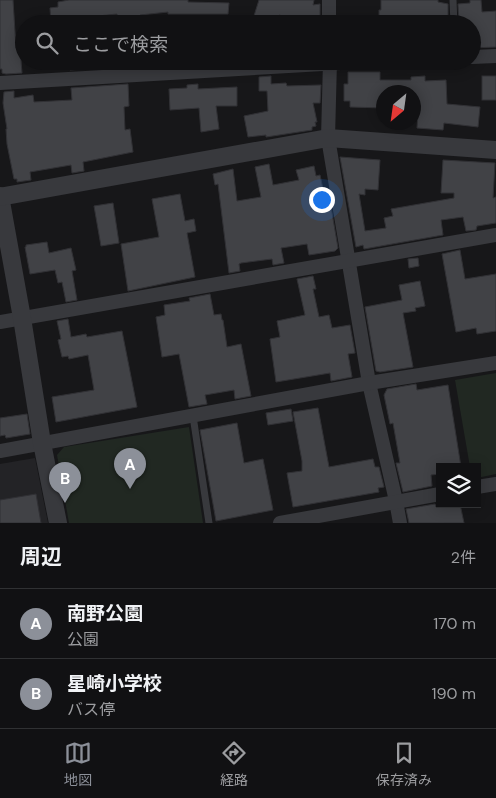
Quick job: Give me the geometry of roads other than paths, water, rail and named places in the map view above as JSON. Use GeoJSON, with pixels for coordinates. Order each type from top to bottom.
{"type":"FeatureCollection","features":[{"type":"Feature","properties":{"kind":"street"},"geometry":{"type":"LineString","coordinates":[[329,0],[329,15]]}},
{"type":"Feature","properties":{"kind":"street"},"geometry":{"type":"LineString","coordinates":[[481,57],[496,56]]}},
{"type":"Feature","properties":{"kind":"street"},"geometry":{"type":"LineString","coordinates":[[0,83],[204,70]]}},
{"type":"Feature","properties":{"kind":"street"},"geometry":{"type":"LineString","coordinates":[[330,70],[328,138],[369,383],[400,523]]}},
{"type":"Feature","properties":{"kind":"street"},"geometry":{"type":"LineString","coordinates":[[58,523],[42,443],[0,197],[328,138],[496,150]]}},
{"type":"Feature","properties":{"kind":"street"},"geometry":{"type":"LineString","coordinates":[[0,322],[496,235]]}},
{"type":"Feature","properties":{"kind":"street"},"geometry":{"type":"LineString","coordinates":[[0,451],[369,383],[496,363]]}},
{"type":"Feature","properties":{"kind":"street"},"geometry":{"type":"LineString","coordinates":[[481,486],[496,484]]}},
{"type":"Feature","properties":{"kind":"street"},"geometry":{"type":"LineString","coordinates":[[280,523],[436,495]]}},
{"type":"Feature","properties":{"kind":"lane"},"geometry":{"type":"LineString","coordinates":[[453,0],[454,15]]}},
{"type":"Feature","properties":{"kind":"lane"},"geometry":{"type":"LineString","coordinates":[[193,416],[209,523]]}},
{"type":"Feature","properties":{"kind":"place","name":"南野公園"},"geometry":{"type":"Point","coordinates":[130,489]}},
{"type":"Feature","properties":{"kind":"place","name":"星崎小学校"},"geometry":{"type":"Point","coordinates":[65,503]}}]}
